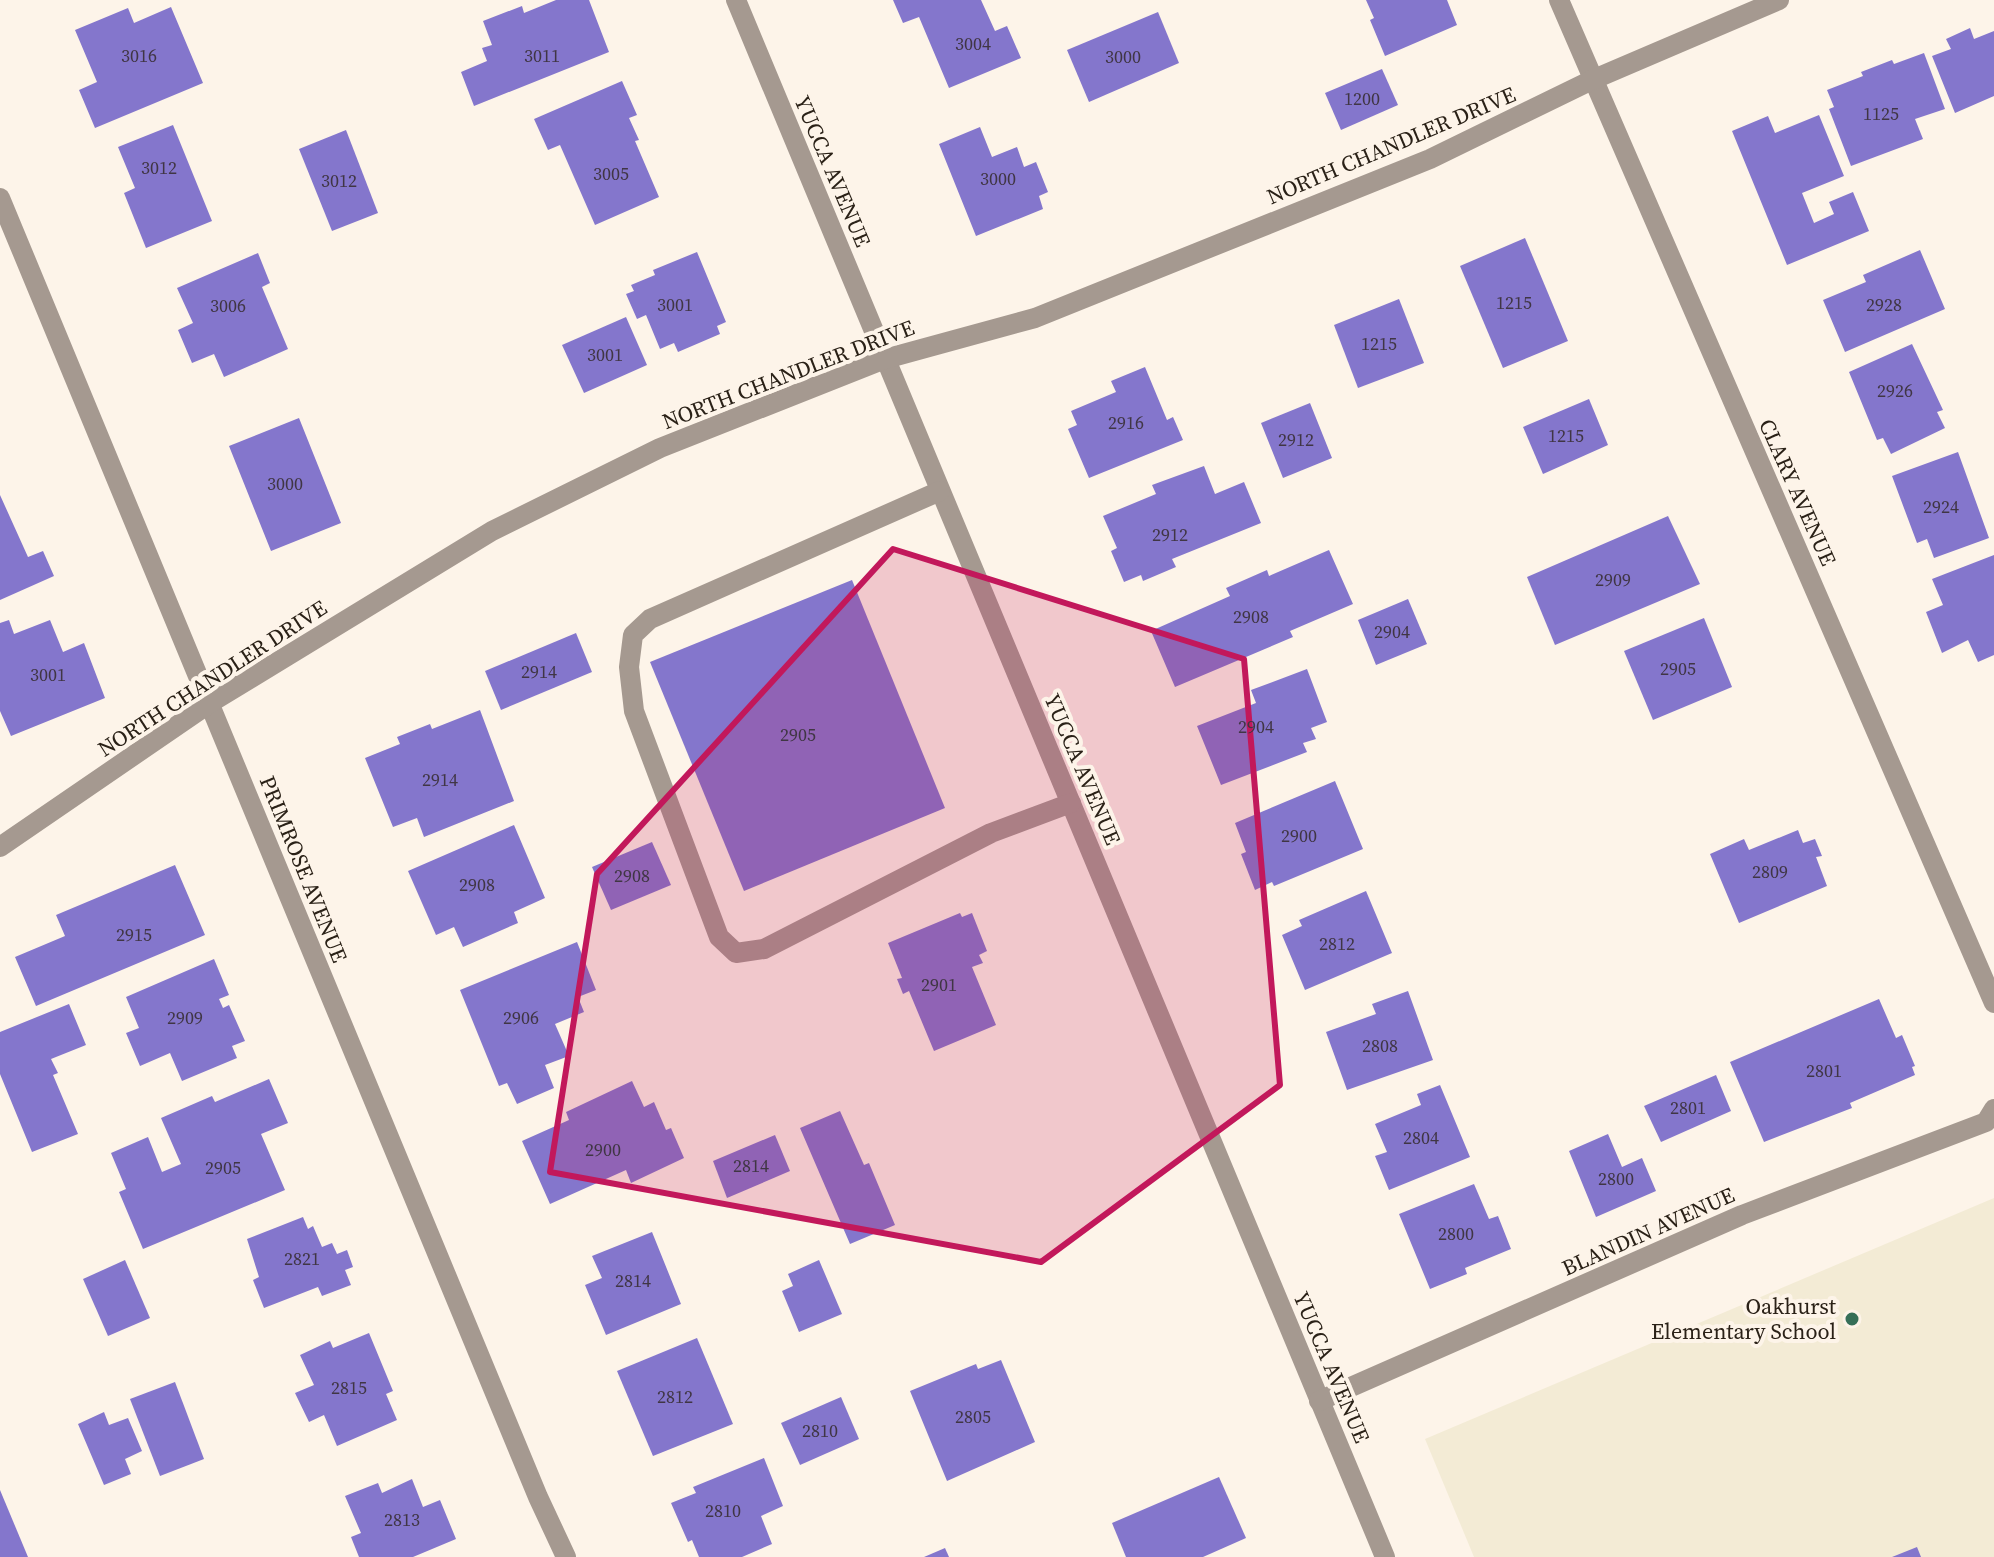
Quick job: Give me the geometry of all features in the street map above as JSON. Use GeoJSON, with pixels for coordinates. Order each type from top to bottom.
{"type":"FeatureCollection","features":[{"type":"Feature","properties":{"kind":"street","name":"YUCCA AVENUE"},"geometry":{"type":"LineString","coordinates":[[736,0],[1385,1557]]}},
{"type":"Feature","properties":{"kind":"street","name":"CLARY AVENUE"},"geometry":{"type":"LineString","coordinates":[[1559,0],[1994,1003]]}},
{"type":"Feature","properties":{"kind":"street","name":"NORTH CHANDLER DRIVE"},"geometry":{"type":"LineString","coordinates":[[0,847],[210,703],[492,531],[660,448],[885,359],[1035,318],[1430,159],[1592,80],[1779,0]]}},
{"type":"Feature","properties":{"kind":"street","name":"PRIMROSE AVENUE"},"geometry":{"type":"LineString","coordinates":[[0,198],[538,1497],[566,1557]]}},
{"type":"Feature","properties":{"kind":"street"},"geometry":{"type":"LineString","coordinates":[[940,491],[650,619],[633,635],[629,667],[634,711],[719,937],[736,953],[764,949],[991,833],[1071,803]]}},
{"type":"Feature","properties":{"kind":"street","name":"BLANDIN AVENUE"},"geometry":{"type":"LineString","coordinates":[[1319,1401],[1742,1215],[1986,1122],[1994,1109]]}},
{"type":"Feature","properties":{"kind":"highlighted area"},"geometry":{"type":"Polygon","coordinates":[[[893,549],[1244,659],[1280,1085],[1041,1262],[550,1172],[597,874],[893,549]]]}},
{"type":"Feature","properties":{"kind":"shaded area","name":"Oakhurst Elementary School"},"geometry":{"type":"Polygon","coordinates":[[[1994,1198],[1994,1557],[1474,1557],[1425,1439],[1994,1198]]]}},
{"type":"Feature","properties":{"kind":"building"},"geometry":{"type":"Polygon","coordinates":[[[556,0],[589,0],[609,52],[474,106],[461,72],[487,61],[482,48],[492,45],[483,21],[522,6],[524,13],[556,0]]]}},
{"type":"Feature","properties":{"kind":"building"},"geometry":{"type":"Polygon","coordinates":[[[893,0],[981,0],[995,31],[1007,26],[1021,58],[949,88],[919,17],[903,23],[893,0]]]}},
{"type":"Feature","properties":{"kind":"building"},"geometry":{"type":"Polygon","coordinates":[[[1366,0],[1447,0],[1457,25],[1385,56],[1370,20],[1374,18],[1366,0]]]}},
{"type":"Feature","properties":{"kind":"building"},"geometry":{"type":"Polygon","coordinates":[[[171,7],[203,83],[95,128],[79,90],[97,82],[75,30],[128,8],[134,23],[171,7]]]}},
{"type":"Feature","properties":{"kind":"building"},"geometry":{"type":"Polygon","coordinates":[[[1158,12],[1179,63],[1089,102],[1067,50],[1158,12]]]}},
{"type":"Feature","properties":{"kind":"building"},"geometry":{"type":"Polygon","coordinates":[[[1970,28],[1974,39],[1994,31],[1994,96],[1955,113],[1932,56],[1951,49],[1946,39],[1970,28]]]}},
{"type":"Feature","properties":{"kind":"building"},"geometry":{"type":"Polygon","coordinates":[[[1924,53],[1945,109],[1915,119],[1923,139],[1851,166],[1829,109],[1834,107],[1827,90],[1892,60],[1894,64],[1924,53]]]}},
{"type":"Feature","properties":{"kind":"building"},"geometry":{"type":"Polygon","coordinates":[[[1382,69],[1398,105],[1341,130],[1325,93],[1382,69]]]}},
{"type":"Feature","properties":{"kind":"building"},"geometry":{"type":"Polygon","coordinates":[[[622,81],[637,115],[629,118],[639,140],[635,141],[659,197],[595,225],[560,145],[548,150],[534,119],[622,81]]]}},
{"type":"Feature","properties":{"kind":"building"},"geometry":{"type":"Polygon","coordinates":[[[1819,115],[1844,176],[1802,193],[1814,223],[1834,214],[1829,202],[1853,192],[1869,231],[1787,265],[1732,131],[1768,116],[1775,133],[1819,115]]]}},
{"type":"Feature","properties":{"kind":"building"},"geometry":{"type":"Polygon","coordinates":[[[173,125],[212,221],[146,248],[124,193],[135,188],[118,147],[173,125]]]}},
{"type":"Feature","properties":{"kind":"building"},"geometry":{"type":"Polygon","coordinates":[[[980,127],[992,157],[1017,147],[1024,167],[1036,162],[1048,192],[1039,196],[1043,209],[976,236],[939,144],[980,127]]]}},
{"type":"Feature","properties":{"kind":"building"},"geometry":{"type":"Polygon","coordinates":[[[346,130],[378,213],[332,231],[299,149],[346,130]]]}},
{"type":"Feature","properties":{"kind":"building"},"geometry":{"type":"Polygon","coordinates":[[[1525,238],[1568,341],[1503,368],[1460,266],[1525,238]]]}},
{"type":"Feature","properties":{"kind":"building"},"geometry":{"type":"Polygon","coordinates":[[[1920,250],[1945,309],[1845,352],[1823,300],[1866,282],[1863,275],[1920,250]]]}},
{"type":"Feature","properties":{"kind":"building"},"geometry":{"type":"Polygon","coordinates":[[[697,252],[726,322],[717,326],[720,334],[678,352],[674,343],[660,349],[646,315],[637,319],[626,294],[634,291],[631,285],[655,275],[653,270],[697,252]]]}},
{"type":"Feature","properties":{"kind":"building"},"geometry":{"type":"Polygon","coordinates":[[[258,253],[270,283],[262,287],[288,349],[224,377],[214,354],[192,363],[178,330],[193,323],[177,288],[258,253]]]}},
{"type":"Feature","properties":{"kind":"building"},"geometry":{"type":"Polygon","coordinates":[[[1399,299],[1424,363],[1358,388],[1334,325],[1399,299]]]}},
{"type":"Feature","properties":{"kind":"building"},"geometry":{"type":"Polygon","coordinates":[[[626,317],[647,365],[584,393],[562,345],[626,317]]]}},
{"type":"Feature","properties":{"kind":"building"},"geometry":{"type":"Polygon","coordinates":[[[1912,344],[1943,410],[1937,412],[1945,428],[1891,454],[1883,438],[1877,440],[1849,372],[1912,344]]]}},
{"type":"Feature","properties":{"kind":"building"},"geometry":{"type":"Polygon","coordinates":[[[1145,367],[1167,420],[1173,417],[1183,440],[1089,478],[1068,429],[1077,425],[1071,411],[1116,392],[1111,381],[1145,367]]]}},
{"type":"Feature","properties":{"kind":"building"},"geometry":{"type":"Polygon","coordinates":[[[1589,399],[1608,445],[1543,474],[1523,427],[1589,399]]]}},
{"type":"Feature","properties":{"kind":"building"},"geometry":{"type":"Polygon","coordinates":[[[1310,403],[1332,458],[1283,478],[1261,423],[1310,403]]]}},
{"type":"Feature","properties":{"kind":"building"},"geometry":{"type":"Polygon","coordinates":[[[299,418],[341,523],[271,551],[229,446],[299,418]]]}},
{"type":"Feature","properties":{"kind":"building"},"geometry":{"type":"Polygon","coordinates":[[[1958,452],[1989,538],[1934,558],[1927,539],[1917,543],[1892,476],[1958,452]]]}},
{"type":"Feature","properties":{"kind":"building"},"geometry":{"type":"Polygon","coordinates":[[[1204,466],[1215,494],[1244,482],[1261,523],[1172,559],[1176,567],[1143,581],[1141,575],[1124,582],[1111,551],[1117,548],[1103,516],[1156,494],[1152,485],[1204,466]]]}},
{"type":"Feature","properties":{"kind":"building"},"geometry":{"type":"Polygon","coordinates":[[[0,495],[28,557],[43,551],[54,576],[0,600],[0,495]]]}},
{"type":"Feature","properties":{"kind":"building"},"geometry":{"type":"Polygon","coordinates":[[[1668,516],[1700,584],[1555,645],[1527,577],[1668,516]]]}},
{"type":"Feature","properties":{"kind":"building"},"geometry":{"type":"Polygon","coordinates":[[[1329,550],[1353,604],[1290,631],[1293,637],[1175,687],[1151,631],[1230,596],[1226,588],[1267,570],[1269,576],[1329,550]]]}},
{"type":"Feature","properties":{"kind":"building"},"geometry":{"type":"Polygon","coordinates":[[[1994,555],[1994,655],[1978,662],[1968,640],[1942,653],[1926,612],[1943,605],[1932,579],[1994,555]]]}},
{"type":"Feature","properties":{"kind":"building"},"geometry":{"type":"Polygon","coordinates":[[[852,580],[945,808],[744,891],[650,662],[852,580]]]}},
{"type":"Feature","properties":{"kind":"building"},"geometry":{"type":"Polygon","coordinates":[[[1408,599],[1427,644],[1376,665],[1358,620],[1408,599]]]}},
{"type":"Feature","properties":{"kind":"building"},"geometry":{"type":"Polygon","coordinates":[[[1704,618],[1732,687],[1653,720],[1624,651],[1704,618]]]}},
{"type":"Feature","properties":{"kind":"building"},"geometry":{"type":"Polygon","coordinates":[[[9,620],[14,634],[50,620],[63,652],[84,643],[105,698],[11,736],[0,711],[0,623],[9,620]]]}},
{"type":"Feature","properties":{"kind":"building"},"geometry":{"type":"Polygon","coordinates":[[[576,633],[592,672],[501,710],[485,671],[576,633]]]}},
{"type":"Feature","properties":{"kind":"building"},"geometry":{"type":"Polygon","coordinates":[[[1307,669],[1327,722],[1311,728],[1316,739],[1303,743],[1307,752],[1221,785],[1197,726],[1256,703],[1251,690],[1307,669]]]}},
{"type":"Feature","properties":{"kind":"building"},"geometry":{"type":"Polygon","coordinates":[[[480,710],[514,801],[424,837],[417,818],[393,827],[365,758],[400,744],[397,737],[430,724],[432,729],[480,710]]]}},
{"type":"Feature","properties":{"kind":"building"},"geometry":{"type":"Polygon","coordinates":[[[1335,781],[1363,849],[1274,886],[1272,882],[1255,890],[1241,854],[1246,852],[1235,823],[1335,781]]]}},
{"type":"Feature","properties":{"kind":"building"},"geometry":{"type":"Polygon","coordinates":[[[514,825],[545,898],[514,912],[518,923],[463,947],[454,927],[436,935],[408,871],[514,825]]]}},
{"type":"Feature","properties":{"kind":"building"},"geometry":{"type":"Polygon","coordinates":[[[1798,830],[1803,843],[1815,839],[1822,856],[1816,857],[1827,886],[1739,923],[1710,854],[1744,839],[1749,850],[1798,830]]]}},
{"type":"Feature","properties":{"kind":"building"},"geometry":{"type":"Polygon","coordinates":[[[652,842],[671,885],[611,910],[592,867],[652,842]]]}},
{"type":"Feature","properties":{"kind":"building"},"geometry":{"type":"Polygon","coordinates":[[[175,865],[205,935],[36,1006],[15,957],[65,936],[56,915],[175,865]]]}},
{"type":"Feature","properties":{"kind":"building"},"geometry":{"type":"Polygon","coordinates":[[[1366,891],[1392,953],[1305,990],[1282,935],[1302,926],[1299,920],[1366,891]]]}},
{"type":"Feature","properties":{"kind":"building"},"geometry":{"type":"Polygon","coordinates":[[[960,913],[962,917],[972,913],[987,951],[979,955],[983,963],[972,967],[996,1025],[934,1051],[909,991],[903,994],[897,979],[902,978],[888,943],[960,913]]]}},
{"type":"Feature","properties":{"kind":"building"},"geometry":{"type":"Polygon","coordinates":[[[577,942],[596,990],[578,997],[584,1012],[555,1024],[569,1056],[545,1065],[554,1088],[517,1104],[507,1083],[499,1086],[460,990],[577,942]]]}},
{"type":"Feature","properties":{"kind":"building"},"geometry":{"type":"Polygon","coordinates":[[[214,959],[229,995],[219,999],[223,1008],[229,1005],[245,1041],[232,1046],[237,1058],[182,1081],[170,1053],[140,1066],[126,1033],[139,1028],[126,997],[214,959]]]}},
{"type":"Feature","properties":{"kind":"building"},"geometry":{"type":"Polygon","coordinates":[[[1408,991],[1433,1060],[1347,1090],[1326,1032],[1376,1014],[1372,1004],[1408,991]]]}},
{"type":"Feature","properties":{"kind":"building"},"geometry":{"type":"Polygon","coordinates":[[[1879,999],[1896,1038],[1902,1035],[1915,1066],[1912,1067],[1915,1075],[1850,1103],[1852,1108],[1764,1142],[1730,1062],[1879,999]]]}},
{"type":"Feature","properties":{"kind":"building"},"geometry":{"type":"Polygon","coordinates":[[[69,1004],[86,1045],[51,1059],[58,1073],[53,1075],[78,1134],[32,1152],[0,1074],[0,1032],[69,1004]]]}},
{"type":"Feature","properties":{"kind":"building"},"geometry":{"type":"Polygon","coordinates":[[[1716,1075],[1731,1111],[1661,1142],[1644,1106],[1716,1075]]]}},
{"type":"Feature","properties":{"kind":"building"},"geometry":{"type":"Polygon","coordinates":[[[269,1079],[288,1123],[261,1134],[285,1190],[143,1249],[119,1192],[126,1189],[111,1153],[148,1137],[162,1172],[181,1164],[161,1118],[212,1096],[215,1102],[269,1079]]]}},
{"type":"Feature","properties":{"kind":"building"},"geometry":{"type":"Polygon","coordinates":[[[632,1081],[644,1107],[654,1102],[666,1130],[671,1128],[684,1158],[631,1183],[626,1170],[550,1204],[522,1141],[569,1120],[566,1112],[632,1081]]]}},
{"type":"Feature","properties":{"kind":"building"},"geometry":{"type":"Polygon","coordinates":[[[1440,1085],[1470,1157],[1389,1190],[1375,1156],[1387,1152],[1375,1124],[1421,1105],[1417,1094],[1440,1085]]]}},
{"type":"Feature","properties":{"kind":"building"},"geometry":{"type":"Polygon","coordinates":[[[840,1111],[864,1165],[869,1163],[895,1225],[850,1244],[800,1128],[840,1111]]]}},
{"type":"Feature","properties":{"kind":"building"},"geometry":{"type":"Polygon","coordinates":[[[1608,1134],[1622,1167],[1642,1158],[1656,1191],[1596,1217],[1569,1151],[1608,1134]]]}},
{"type":"Feature","properties":{"kind":"building"},"geometry":{"type":"Polygon","coordinates":[[[775,1135],[790,1171],[727,1198],[713,1161],[775,1135]]]}},
{"type":"Feature","properties":{"kind":"building"},"geometry":{"type":"Polygon","coordinates":[[[1474,1184],[1489,1219],[1498,1216],[1511,1249],[1465,1268],[1467,1274],[1430,1289],[1399,1214],[1474,1184]]]}},
{"type":"Feature","properties":{"kind":"building"},"geometry":{"type":"Polygon","coordinates":[[[303,1217],[308,1229],[313,1226],[322,1247],[332,1243],[337,1254],[347,1250],[353,1267],[345,1270],[351,1285],[322,1296],[318,1287],[264,1308],[253,1280],[259,1277],[247,1239],[303,1217]]]}},
{"type":"Feature","properties":{"kind":"building"},"geometry":{"type":"Polygon","coordinates":[[[652,1232],[681,1304],[606,1335],[585,1285],[602,1278],[592,1256],[652,1232]]]}},
{"type":"Feature","properties":{"kind":"building"},"geometry":{"type":"Polygon","coordinates":[[[125,1260],[150,1318],[108,1336],[83,1279],[125,1260]]]}},
{"type":"Feature","properties":{"kind":"building"},"geometry":{"type":"Polygon","coordinates":[[[819,1260],[842,1314],[799,1332],[782,1291],[793,1286],[788,1274],[819,1260]]]}},
{"type":"Feature","properties":{"kind":"building"},"geometry":{"type":"Polygon","coordinates":[[[369,1333],[393,1391],[386,1394],[397,1420],[337,1446],[324,1415],[309,1422],[295,1393],[314,1385],[300,1355],[330,1341],[333,1348],[369,1333]]]}},
{"type":"Feature","properties":{"kind":"building"},"geometry":{"type":"Polygon","coordinates":[[[697,1338],[733,1424],[653,1456],[617,1371],[697,1338]]]}},
{"type":"Feature","properties":{"kind":"building"},"geometry":{"type":"Polygon","coordinates":[[[1001,1360],[1035,1442],[947,1481],[910,1391],[976,1364],[978,1369],[1001,1360]]]}},
{"type":"Feature","properties":{"kind":"building"},"geometry":{"type":"Polygon","coordinates":[[[175,1382],[204,1459],[160,1476],[130,1399],[175,1382]]]}},
{"type":"Feature","properties":{"kind":"building"},"geometry":{"type":"Polygon","coordinates":[[[841,1397],[859,1439],[800,1465],[781,1423],[841,1397]]]}},
{"type":"Feature","properties":{"kind":"building"},"geometry":{"type":"Polygon","coordinates":[[[104,1412],[109,1425],[128,1418],[142,1451],[125,1459],[131,1474],[104,1485],[78,1424],[104,1412]]]}},
{"type":"Feature","properties":{"kind":"building"},"geometry":{"type":"Polygon","coordinates":[[[764,1458],[783,1506],[761,1516],[772,1544],[742,1557],[699,1557],[692,1540],[688,1542],[671,1503],[696,1493],[693,1487],[764,1458]]]}},
{"type":"Feature","properties":{"kind":"building"},"geometry":{"type":"Polygon","coordinates":[[[1219,1477],[1246,1538],[1203,1557],[1126,1557],[1112,1523],[1219,1477]]]}},
{"type":"Feature","properties":{"kind":"building"},"geometry":{"type":"Polygon","coordinates":[[[412,1479],[423,1507],[440,1500],[456,1539],[413,1557],[359,1557],[351,1537],[361,1533],[345,1496],[378,1483],[382,1493],[412,1479]]]}},
{"type":"Feature","properties":{"kind":"building"},"geometry":{"type":"Polygon","coordinates":[[[0,1490],[28,1557],[0,1557],[0,1490]]]}},
{"type":"Feature","properties":{"kind":"building"},"geometry":{"type":"Polygon","coordinates":[[[1917,1547],[1921,1557],[1892,1557],[1917,1547]]]}},
{"type":"Feature","properties":{"kind":"building"},"geometry":{"type":"Polygon","coordinates":[[[945,1548],[949,1557],[924,1557],[945,1548]]]}},
{"type":"Feature","properties":{"kind":"place","name":"Oakhurst Elementary School"},"geometry":{"type":"Point","coordinates":[1852,1319]}}]}
